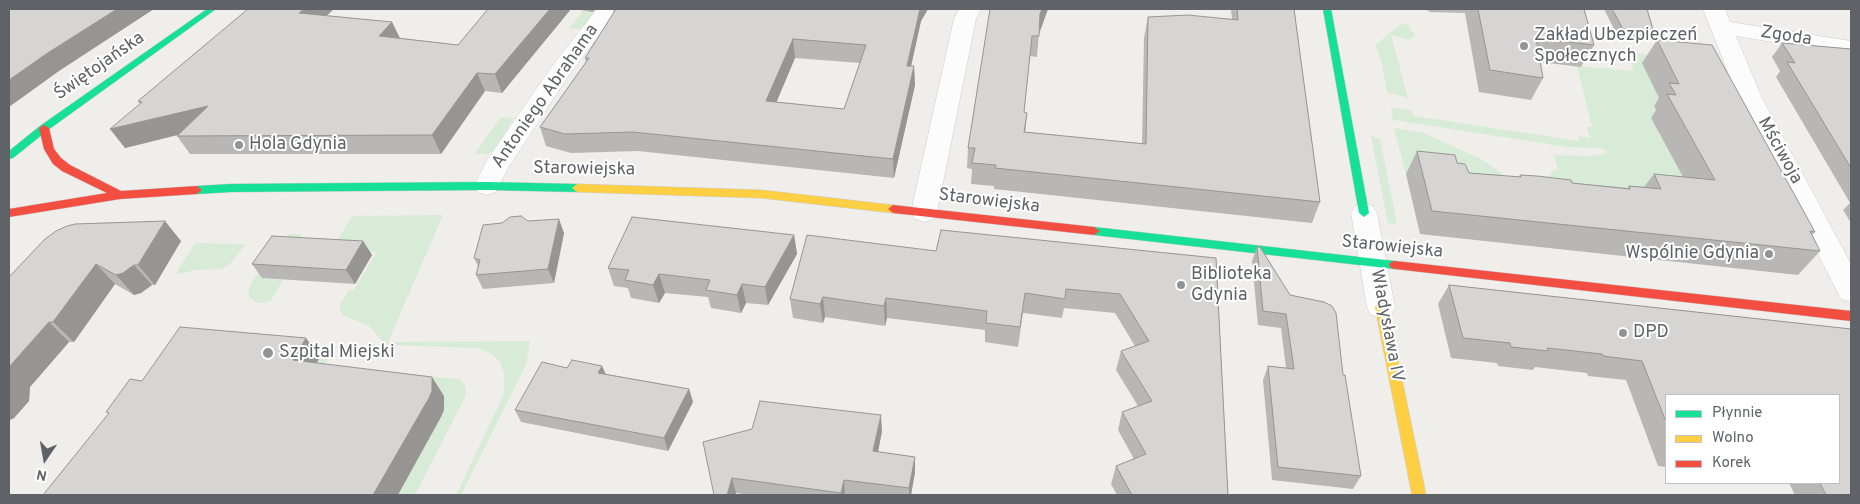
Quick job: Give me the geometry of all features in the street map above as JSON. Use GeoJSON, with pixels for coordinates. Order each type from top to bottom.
{"type":"FeatureCollection","features":[{"type":"Feature","properties":{"kind":"street","name":"Świętojańska"},"geometry":{"type":"LineString","coordinates":[[9,156],[44,128],[212,9]]}},
{"type":"Feature","properties":{"kind":"street","name":"Antoniego Abrahama"},"geometry":{"type":"LineString","coordinates":[[486,186],[496,166],[561,70],[608,9]]}},
{"type":"Feature","properties":{"kind":"street"},"geometry":{"type":"LineString","coordinates":[[924,212],[965,19],[970,9]]}},
{"type":"Feature","properties":{"kind":"street","name":"Władysława IV"},"geometry":{"type":"LineString","coordinates":[[1327,9],[1381,307],[1420,495]]}},
{"type":"Feature","properties":{"kind":"street","name":"Zgoda"},"geometry":{"type":"LineString","coordinates":[[1717,18],[1851,48]]}},
{"type":"Feature","properties":{"kind":"street","name":"Mściwoja"},"geometry":{"type":"LineString","coordinates":[[1717,18],[1750,98],[1851,291]]}},
{"type":"Feature","properties":{"kind":"street"},"geometry":{"type":"LineString","coordinates":[[44,128],[49,149],[57,161],[66,168],[120,195]]}},
{"type":"Feature","properties":{"kind":"street","name":"Starowiejska"},"geometry":{"type":"LineString","coordinates":[[9,213],[120,195],[231,188],[486,186],[652,189],[761,194],[1851,316]]}},
{"type":"Feature","properties":{"kind":"green space"},"geometry":{"type":"Polygon","coordinates":[[[585,9],[600,9],[601,12],[584,27],[578,29],[569,28],[585,9]]]}},
{"type":"Feature","properties":{"kind":"green space"},"geometry":{"type":"Polygon","coordinates":[[[1401,24],[1409,25],[1416,36],[1408,40],[1391,35],[1408,98],[1387,92],[1382,63],[1375,45],[1401,24]]]}},
{"type":"Feature","properties":{"kind":"green space"},"geometry":{"type":"Polygon","coordinates":[[[1637,53],[1692,60],[1663,107],[1654,107],[1660,118],[1651,118],[1668,150],[1713,222],[1535,195],[1553,171],[1558,170],[1554,155],[1591,156],[1608,152],[1601,148],[1567,147],[1393,120],[1391,108],[1411,110],[1414,116],[1579,141],[1578,136],[1590,138],[1587,127],[1592,127],[1577,66],[1633,71],[1631,55],[1637,53]]]}},
{"type":"Feature","properties":{"kind":"green space"},"geometry":{"type":"Polygon","coordinates":[[[501,117],[514,118],[508,127],[513,137],[488,154],[474,154],[501,117]]]}},
{"type":"Feature","properties":{"kind":"green space"},"geometry":{"type":"Polygon","coordinates":[[[1394,128],[1424,133],[1483,160],[1504,175],[1498,181],[1406,174],[1394,128]]]}},
{"type":"Feature","properties":{"kind":"green space"},"geometry":{"type":"Polygon","coordinates":[[[1371,136],[1380,139],[1397,224],[1388,223],[1371,136]]]}},
{"type":"Feature","properties":{"kind":"green space"},"geometry":{"type":"Polygon","coordinates":[[[443,215],[388,342],[530,341],[526,365],[461,495],[456,495],[504,394],[504,373],[500,362],[492,354],[478,348],[386,345],[368,325],[343,315],[340,309],[340,304],[349,290],[353,291],[377,252],[332,249],[352,216],[443,215]]]}},
{"type":"Feature","properties":{"kind":"green space"},"geometry":{"type":"Polygon","coordinates":[[[289,234],[302,234],[296,248],[263,278],[283,280],[271,300],[266,303],[258,303],[250,298],[248,290],[253,280],[289,234]]]}},
{"type":"Feature","properties":{"kind":"green space"},"geometry":{"type":"Polygon","coordinates":[[[195,243],[246,244],[229,265],[221,269],[195,270],[175,275],[195,243]]]}},
{"type":"Feature","properties":{"kind":"green space"},"geometry":{"type":"Polygon","coordinates":[[[272,342],[332,346],[334,349],[306,397],[272,342]]]}},
{"type":"Feature","properties":{"kind":"green space"},"geometry":{"type":"Polygon","coordinates":[[[415,376],[460,379],[465,386],[466,395],[415,495],[398,495],[444,410],[415,376]]]}},
{"type":"Feature","properties":{"kind":"building"},"geometry":{"type":"Polygon","coordinates":[[[9,9],[117,9],[9,80],[9,9]]]}},
{"type":"Feature","properties":{"kind":"building"},"geometry":{"type":"Polygon","coordinates":[[[248,9],[304,9],[299,13],[392,22],[379,36],[458,45],[488,9],[550,9],[495,74],[477,73],[432,135],[177,136],[208,106],[110,129],[142,102],[138,101],[248,9]]]}},
{"type":"Feature","properties":{"kind":"building"},"geometry":{"type":"Polygon","coordinates":[[[616,9],[920,9],[907,66],[914,66],[893,159],[633,132],[565,134],[540,127],[589,58],[585,58],[616,9]],[[793,39],[766,101],[844,109],[866,45],[793,39]]]}},
{"type":"Feature","properties":{"kind":"building"},"geometry":{"type":"Polygon","coordinates":[[[990,9],[1042,9],[1039,36],[1032,36],[1024,112],[1027,113],[1024,132],[1146,144],[1148,17],[1188,15],[1238,20],[1237,9],[1294,9],[1320,202],[995,168],[996,165],[972,163],[975,148],[968,148],[990,9]]]}},
{"type":"Feature","properties":{"kind":"building"},"geometry":{"type":"Polygon","coordinates":[[[1478,9],[1584,9],[1594,45],[1536,38],[1543,78],[1490,70],[1478,9]]]}},
{"type":"Feature","properties":{"kind":"building"},"geometry":{"type":"Polygon","coordinates":[[[1612,9],[1647,9],[1654,33],[1623,29],[1612,9]]]}},
{"type":"Feature","properties":{"kind":"building"},"geometry":{"type":"Polygon","coordinates":[[[1657,40],[1712,45],[1815,232],[1810,231],[1820,251],[1432,211],[1417,151],[1455,155],[1457,163],[1465,164],[1469,173],[1521,177],[1520,175],[1537,176],[1571,180],[1572,183],[1630,189],[1629,186],[1661,189],[1654,174],[1715,180],[1667,94],[1676,95],[1669,83],[1679,84],[1657,40]]]}},
{"type":"Feature","properties":{"kind":"building"},"geometry":{"type":"Polygon","coordinates":[[[1782,43],[1851,49],[1851,168],[1787,62],[1795,63],[1782,43]]]}},
{"type":"Feature","properties":{"kind":"building"},"geometry":{"type":"Polygon","coordinates":[[[521,216],[528,221],[559,219],[548,269],[476,275],[480,260],[474,258],[483,225],[502,223],[510,217],[521,216]]]}},
{"type":"Feature","properties":{"kind":"building"},"geometry":{"type":"Polygon","coordinates":[[[632,217],[794,235],[765,287],[742,284],[737,295],[706,290],[710,280],[659,274],[653,285],[625,280],[629,270],[608,268],[632,217]]]}},
{"type":"Feature","properties":{"kind":"building"},"geometry":{"type":"Polygon","coordinates":[[[165,221],[138,265],[134,265],[123,273],[116,275],[96,264],[53,322],[49,322],[9,367],[9,277],[45,239],[56,231],[75,224],[165,221]]]}},
{"type":"Feature","properties":{"kind":"building"},"geometry":{"type":"Polygon","coordinates":[[[941,230],[1216,258],[1228,495],[1132,495],[1116,466],[1146,454],[1122,412],[1152,401],[1121,351],[1149,341],[1120,294],[1066,289],[1065,299],[1025,293],[1020,327],[986,323],[987,311],[886,298],[884,306],[823,297],[820,304],[790,299],[807,235],[936,251],[941,230]]]}},
{"type":"Feature","properties":{"kind":"building"},"geometry":{"type":"Polygon","coordinates":[[[272,236],[363,241],[346,270],[252,264],[272,236]]]}},
{"type":"Feature","properties":{"kind":"building"},"geometry":{"type":"Polygon","coordinates":[[[1257,247],[1260,247],[1290,295],[1324,302],[1332,306],[1336,313],[1343,375],[1345,375],[1361,476],[1278,467],[1268,366],[1294,369],[1286,314],[1263,311],[1257,247]]]}},
{"type":"Feature","properties":{"kind":"building"},"geometry":{"type":"Polygon","coordinates":[[[1449,285],[1851,329],[1851,495],[1826,495],[1820,484],[1840,484],[1840,394],[1665,394],[1665,419],[1642,361],[1603,356],[1602,354],[1547,348],[1548,351],[1511,347],[1510,343],[1463,338],[1449,285]]]}},
{"type":"Feature","properties":{"kind":"building"},"geometry":{"type":"Polygon","coordinates":[[[180,327],[306,338],[293,360],[432,377],[432,391],[373,495],[43,495],[109,413],[106,412],[130,379],[142,381],[180,327]]]}},
{"type":"Feature","properties":{"kind":"building"},"geometry":{"type":"Polygon","coordinates":[[[572,360],[602,366],[598,373],[689,389],[664,438],[515,410],[542,362],[567,368],[572,360]]]}},
{"type":"Feature","properties":{"kind":"building"},"geometry":{"type":"Polygon","coordinates":[[[760,401],[881,415],[873,451],[915,457],[909,488],[844,480],[841,493],[732,478],[727,495],[714,495],[703,442],[752,429],[760,401]]]}},
{"type":"Feature","properties":{"kind":"traffic: fast"},"geometry":{"type":"LineString","coordinates":[[9,156],[44,128],[212,9]]}},
{"type":"Feature","properties":{"kind":"traffic: fast"},"geometry":{"type":"LineString","coordinates":[[1327,9],[1364,213]]}},
{"type":"Feature","properties":{"kind":"traffic: fast"},"geometry":{"type":"LineString","coordinates":[[197,190],[231,188],[487,186],[577,188]]}},
{"type":"Feature","properties":{"kind":"traffic: fast"},"geometry":{"type":"LineString","coordinates":[[1094,231],[1395,265]]}},
{"type":"Feature","properties":{"kind":"traffic: slow"},"geometry":{"type":"LineString","coordinates":[[577,188],[761,194],[893,209]]}},
{"type":"Feature","properties":{"kind":"traffic: slow"},"geometry":{"type":"LineString","coordinates":[[1381,307],[1419,495]]}},
{"type":"Feature","properties":{"kind":"traffic: jam"},"geometry":{"type":"LineString","coordinates":[[44,128],[49,149],[57,161],[66,168],[120,195]]}},
{"type":"Feature","properties":{"kind":"traffic: jam"},"geometry":{"type":"LineString","coordinates":[[9,213],[120,195],[197,190]]}},
{"type":"Feature","properties":{"kind":"traffic: jam"},"geometry":{"type":"LineString","coordinates":[[893,209],[1094,231]]}},
{"type":"Feature","properties":{"kind":"traffic: jam"},"geometry":{"type":"LineString","coordinates":[[1395,265],[1851,316]]}},
{"type":"Feature","properties":{"kind":"place","name":"Zakład Ubezpieczeń Społecznych"},"geometry":{"type":"Point","coordinates":[1524,46]}},
{"type":"Feature","properties":{"kind":"place","name":"Hola Gdynia"},"geometry":{"type":"Point","coordinates":[239,145]}},
{"type":"Feature","properties":{"kind":"place","name":"Wspólnie Gdynia"},"geometry":{"type":"Point","coordinates":[1769,254]}},
{"type":"Feature","properties":{"kind":"place","name":"Biblioteka Gdynia"},"geometry":{"type":"Point","coordinates":[1181,285]}},
{"type":"Feature","properties":{"kind":"place","name":"DPD"},"geometry":{"type":"Point","coordinates":[1623,333]}},
{"type":"Feature","properties":{"kind":"place","name":"Szpital Miejski"},"geometry":{"type":"Point","coordinates":[268,353]}}]}
